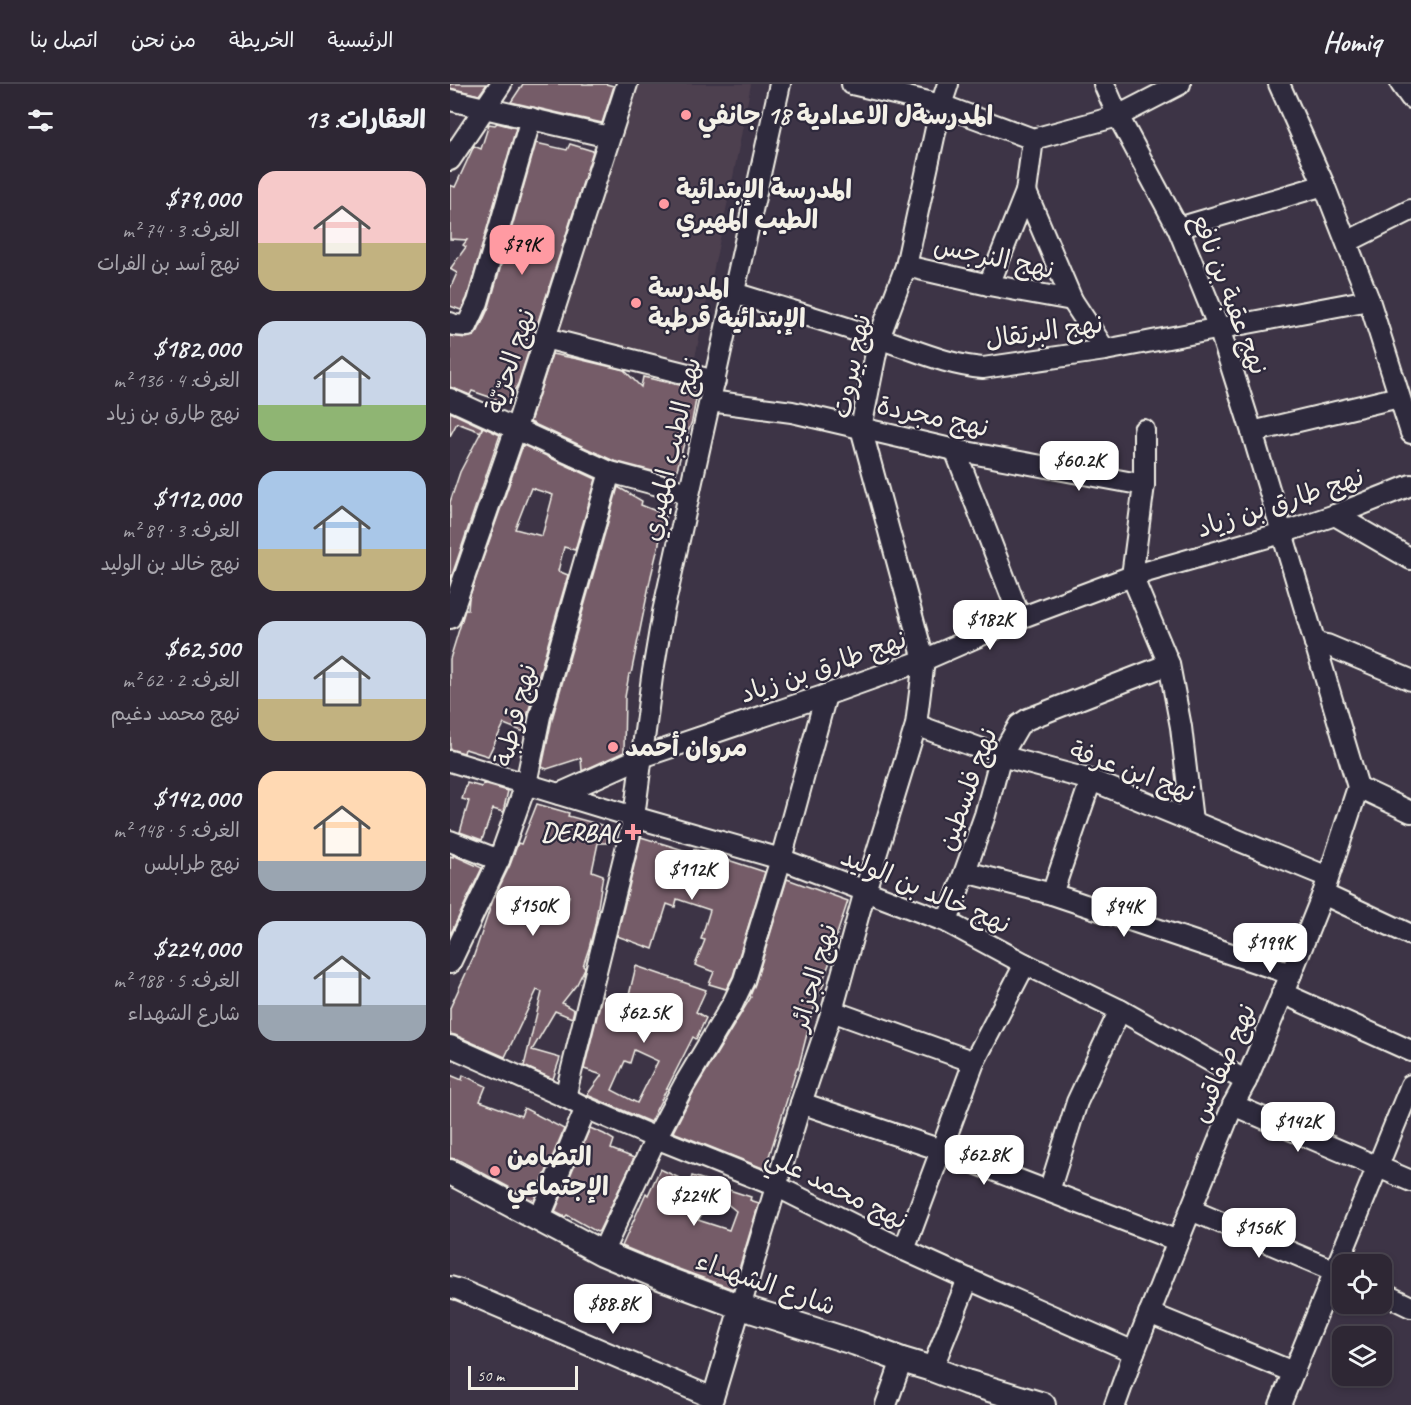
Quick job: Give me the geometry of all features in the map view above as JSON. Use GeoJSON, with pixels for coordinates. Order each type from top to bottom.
{"type":"FeatureCollection","features":[{"type":"Feature","properties":{"kind":"main road","name":"شارع الشهداء"},"geometry":{"type":"LineString","coordinates":[[450,1172],[602,1253],[671,1281],[741,1307],[856,1343],[966,1382],[1043,1405]]}},
{"type":"Feature","properties":{"kind":"street"},"geometry":{"type":"LineString","coordinates":[[450,160],[501,84]]}},
{"type":"Feature","properties":{"kind":"street","name":"نهج الحرّيّة"},"geometry":{"type":"LineString","coordinates":[[450,618],[516,429],[627,84]]}},
{"type":"Feature","properties":{"kind":"street","name":"نهج الطيب المهيري"},"geometry":{"type":"LineString","coordinates":[[565,1097],[634,817],[663,612],[780,84]]}},
{"type":"Feature","properties":{"kind":"street"},"geometry":{"type":"LineString","coordinates":[[852,84],[941,105],[1033,139],[1118,116],[1180,84]]}},
{"type":"Feature","properties":{"kind":"street","name":"نهج بيروت"},"geometry":{"type":"LineString","coordinates":[[924,660],[861,428],[879,338],[906,266],[941,105],[948,84]]}},
{"type":"Feature","properties":{"kind":"street","name":"نهج عقبة بن نافع"},"geometry":{"type":"LineString","coordinates":[[1104,84],[1118,116],[1178,228],[1219,328],[1282,533]]}},
{"type":"Feature","properties":{"kind":"street"},"geometry":{"type":"LineString","coordinates":[[1279,84],[1324,185],[1370,300],[1411,433]]}},
{"type":"Feature","properties":{"kind":"street"},"geometry":{"type":"LineString","coordinates":[[1401,84],[1411,98]]}},
{"type":"Feature","properties":{"kind":"street"},"geometry":{"type":"LineString","coordinates":[[450,99],[609,137]]}},
{"type":"Feature","properties":{"kind":"street"},"geometry":{"type":"LineString","coordinates":[[450,323],[467,326],[478,302],[531,118]]}},
{"type":"Feature","properties":{"kind":"street"},"geometry":{"type":"LineString","coordinates":[[989,285],[1026,192],[1033,139]]}},
{"type":"Feature","properties":{"kind":"street"},"geometry":{"type":"LineString","coordinates":[[1178,228],[1324,185]]}},
{"type":"Feature","properties":{"kind":"street"},"geometry":{"type":"LineString","coordinates":[[1026,192],[1071,300],[1105,350]]}},
{"type":"Feature","properties":{"kind":"street"},"geometry":{"type":"LineString","coordinates":[[1347,242],[1411,210]]}},
{"type":"Feature","properties":{"kind":"street","name":"نهج النرجس"},"geometry":{"type":"LineString","coordinates":[[906,266],[989,285],[1071,300]]}},
{"type":"Feature","properties":{"kind":"street","name":"نهج البرتقال"},"geometry":{"type":"LineString","coordinates":[[734,293],[879,338],[945,362],[964,367],[983,368],[1105,350],[1370,300]]}},
{"type":"Feature","properties":{"kind":"street"},"geometry":{"type":"LineString","coordinates":[[545,338],[715,381]]}},
{"type":"Feature","properties":{"kind":"street"},"geometry":{"type":"LineString","coordinates":[[1252,432],[1399,397]]}},
{"type":"Feature","properties":{"kind":"street"},"geometry":{"type":"LineString","coordinates":[[450,399],[610,472],[688,493]]}},
{"type":"Feature","properties":{"kind":"street","name":"نهج مجردة"},"geometry":{"type":"LineString","coordinates":[[710,401],[792,412],[955,450],[1144,485]]}},
{"type":"Feature","properties":{"kind":"street"},"geometry":{"type":"LineString","coordinates":[[1144,430],[1144,485],[1132,576],[1169,664],[1182,727],[1192,821]]}},
{"type":"Feature","properties":{"kind":"street"},"geometry":{"type":"LineString","coordinates":[[955,450],[1020,618]]}},
{"type":"Feature","properties":{"kind":"street","name":"نهج قرطبة"},"geometry":{"type":"LineString","coordinates":[[450,963],[499,860],[526,784],[540,716],[610,472]]}},
{"type":"Feature","properties":{"kind":"street","name":"نهج طارق بن زياد"},"geometry":{"type":"LineString","coordinates":[[559,794],[642,756],[924,660],[1020,618],[1132,576],[1282,533],[1411,485]]}},
{"type":"Feature","properties":{"kind":"street"},"geometry":{"type":"LineString","coordinates":[[1335,515],[1411,559]]}},
{"type":"Feature","properties":{"kind":"street"},"geometry":{"type":"LineString","coordinates":[[1282,533],[1358,787],[1411,812]]}},
{"type":"Feature","properties":{"kind":"street"},"geometry":{"type":"LineString","coordinates":[[1315,643],[1327,645],[1411,680]]}},
{"type":"Feature","properties":{"kind":"street","name":"نهج الجزائر"},"geometry":{"type":"LineString","coordinates":[[450,1287],[713,1398],[801,1102],[832,1011],[916,725],[924,660]]}},
{"type":"Feature","properties":{"kind":"street","name":"نهج فلسطين"},"geometry":{"type":"LineString","coordinates":[[947,922],[985,815],[1001,756],[1019,725],[1028,719],[1169,664]]}},
{"type":"Feature","properties":{"kind":"street"},"geometry":{"type":"LineString","coordinates":[[602,1253],[656,1138],[744,980],[781,859],[826,695]]}},
{"type":"Feature","properties":{"kind":"street","name":"نهج ابن عرفة"},"geometry":{"type":"LineString","coordinates":[[916,725],[1001,756],[1091,780],[1192,821],[1326,886],[1411,935]]}},
{"type":"Feature","properties":{"kind":"street","name":"نهج خالد بن الوليد"},"geometry":{"type":"LineString","coordinates":[[450,762],[781,859],[947,922],[1025,964],[1120,1010],[1246,1081]]}},
{"type":"Feature","properties":{"kind":"street"},"geometry":{"type":"LineString","coordinates":[[1052,894],[1091,780]]}},
{"type":"Feature","properties":{"kind":"street","name":"نهج صفاقس"},"geometry":{"type":"LineString","coordinates":[[1115,1405],[1149,1312],[1233,1105],[1246,1081],[1326,886],[1358,787]]}},
{"type":"Feature","properties":{"kind":"street"},"geometry":{"type":"LineString","coordinates":[[450,841],[499,860]]}},
{"type":"Feature","properties":{"kind":"street"},"geometry":{"type":"LineString","coordinates":[[966,872],[1052,894],[1291,974]]}},
{"type":"Feature","properties":{"kind":"street"},"geometry":{"type":"LineString","coordinates":[[904,1250],[974,1062],[1025,964]]}},
{"type":"Feature","properties":{"kind":"street"},"geometry":{"type":"LineString","coordinates":[[1282,993],[1411,1051]]}},
{"type":"Feature","properties":{"kind":"street"},"geometry":{"type":"LineString","coordinates":[[1049,1191],[1077,1102],[1120,1010]]}},
{"type":"Feature","properties":{"kind":"street"},"geometry":{"type":"LineString","coordinates":[[832,1011],[974,1062]]}},
{"type":"Feature","properties":{"kind":"street","name":"نهج محمد علي"},"geometry":{"type":"LineString","coordinates":[[450,1046],[586,1108],[776,1186],[968,1280],[1134,1352]]}},
{"type":"Feature","properties":{"kind":"street"},"geometry":{"type":"LineString","coordinates":[[1346,1254],[1377,1167],[1411,1085]]}},
{"type":"Feature","properties":{"kind":"street"},"geometry":{"type":"LineString","coordinates":[[801,1102],[940,1150],[1178,1241]]}},
{"type":"Feature","properties":{"kind":"street"},"geometry":{"type":"LineString","coordinates":[[1233,1105],[1411,1182]]}},
{"type":"Feature","properties":{"kind":"street"},"geometry":{"type":"LineString","coordinates":[[538,1219],[586,1108]]}},
{"type":"Feature","properties":{"kind":"street"},"geometry":{"type":"LineString","coordinates":[[1191,1210],[1332,1269]]}},
{"type":"Feature","properties":{"kind":"street"},"geometry":{"type":"LineString","coordinates":[[932,1369],[968,1280]]}},
{"type":"Feature","properties":{"kind":"street"},"geometry":{"type":"LineString","coordinates":[[1280,1405],[1332,1287]]}},
{"type":"Feature","properties":{"kind":"street"},"geometry":{"type":"LineString","coordinates":[[1392,1298],[1411,1307]]}},
{"type":"Feature","properties":{"kind":"street"},"geometry":{"type":"LineString","coordinates":[[1149,1312],[1293,1372]]}},
{"type":"Feature","properties":{"kind":"street"},"geometry":{"type":"LineString","coordinates":[[886,1405],[902,1360]]}},
{"type":"Feature","properties":{"kind":"shaded area"},"geometry":{"type":"Polygon","coordinates":[[[636,84],[751,84],[693,367],[557,331],[590,236],[636,84]]]}},
{"type":"Feature","properties":{"kind":"building"},"geometry":{"type":"Polygon","coordinates":[[[450,84],[487,84],[479,95],[450,88],[450,84]]]}},
{"type":"Feature","properties":{"kind":"building"},"geometry":{"type":"Polygon","coordinates":[[[523,84],[606,84],[614,86],[602,123],[511,102],[523,84]]]}},
{"type":"Feature","properties":{"kind":"building"},"geometry":{"type":"Polygon","coordinates":[[[497,123],[516,128],[467,298],[461,310],[450,306],[450,289],[457,273],[450,269],[466,247],[463,245],[467,240],[450,239],[450,185],[455,187],[474,146],[481,149],[489,124],[497,123]]]}},
{"type":"Feature","properties":{"kind":"building"},"geometry":{"type":"Polygon","coordinates":[[[536,143],[567,150],[570,144],[593,151],[518,384],[507,403],[472,391],[470,395],[450,387],[450,336],[466,338],[474,336],[489,307],[536,143]]]}},
{"type":"Feature","properties":{"kind":"building"},"geometry":{"type":"Polygon","coordinates":[[[552,354],[624,370],[641,387],[643,377],[698,389],[692,421],[675,477],[614,461],[530,422],[552,354]]]}},
{"type":"Feature","properties":{"kind":"building"},"geometry":{"type":"Polygon","coordinates":[[[450,412],[482,427],[481,431],[483,427],[500,435],[450,581],[450,502],[460,472],[481,432],[457,423],[450,436],[450,412]]]}},
{"type":"Feature","properties":{"kind":"building"},"geometry":{"type":"Polygon","coordinates":[[[523,445],[596,479],[575,550],[564,547],[558,571],[568,575],[524,732],[504,724],[488,756],[465,749],[464,753],[450,749],[450,659],[465,610],[468,610],[469,598],[523,445]],[[531,488],[515,529],[542,536],[553,495],[531,488]]]}},
{"type":"Feature","properties":{"kind":"building"},"geometry":{"type":"Polygon","coordinates":[[[618,487],[642,501],[641,505],[666,515],[631,674],[629,674],[625,697],[624,752],[582,771],[581,758],[547,769],[542,767],[552,719],[618,487]]]}},
{"type":"Feature","properties":{"kind":"building"},"geometry":{"type":"Polygon","coordinates":[[[467,783],[482,787],[483,784],[508,791],[503,812],[493,809],[482,840],[460,832],[469,801],[462,799],[467,783]]]}},
{"type":"Feature","properties":{"kind":"building"},"geometry":{"type":"Polygon","coordinates":[[[537,804],[569,813],[568,816],[609,827],[607,843],[598,843],[592,871],[603,875],[595,925],[583,966],[585,968],[577,984],[562,1003],[574,1010],[572,1018],[555,1011],[532,1050],[560,1058],[553,1079],[524,1066],[542,992],[537,990],[505,1057],[450,1034],[450,1008],[473,958],[493,900],[518,843],[521,844],[537,804]],[[547,887],[536,910],[563,917],[569,896],[547,887]]]}},
{"type":"Feature","properties":{"kind":"building"},"geometry":{"type":"Polygon","coordinates":[[[641,837],[693,853],[694,849],[765,872],[733,976],[726,989],[709,984],[714,972],[695,965],[705,940],[701,939],[710,910],[677,899],[675,907],[667,904],[653,949],[617,936],[641,837]]]}},
{"type":"Feature","properties":{"kind":"building"},"geometry":{"type":"Polygon","coordinates":[[[453,855],[482,868],[450,935],[450,856],[453,857],[453,855]]]}},
{"type":"Feature","properties":{"kind":"building"},"geometry":{"type":"Polygon","coordinates":[[[787,879],[848,901],[829,958],[831,959],[822,983],[824,983],[807,1026],[809,1026],[798,1069],[765,1169],[673,1132],[694,1091],[751,997],[787,879]]]}},
{"type":"Feature","properties":{"kind":"building"},"geometry":{"type":"Polygon","coordinates":[[[636,966],[706,990],[696,1012],[706,1018],[696,1039],[693,1037],[650,1122],[587,1095],[602,1075],[584,1069],[602,996],[625,1005],[620,1023],[641,1032],[650,1002],[629,995],[636,966]],[[634,1050],[630,1063],[625,1061],[612,1090],[637,1103],[658,1061],[634,1050]]]}},
{"type":"Feature","properties":{"kind":"building"},"geometry":{"type":"Polygon","coordinates":[[[450,1075],[462,1080],[463,1075],[486,1086],[480,1101],[521,1116],[524,1108],[564,1129],[534,1201],[457,1159],[450,1158],[450,1075]]]}},
{"type":"Feature","properties":{"kind":"building"},"geometry":{"type":"Polygon","coordinates":[[[590,1128],[614,1140],[611,1149],[634,1158],[597,1232],[567,1215],[565,1217],[555,1212],[590,1128]]]}},
{"type":"Feature","properties":{"kind":"building"},"geometry":{"type":"Polygon","coordinates":[[[660,1169],[690,1183],[692,1176],[715,1183],[714,1185],[751,1197],[750,1200],[759,1203],[733,1289],[622,1246],[646,1193],[648,1195],[660,1169]],[[715,1194],[698,1220],[729,1230],[736,1211],[715,1194]]]}},
{"type":"Feature","properties":{"kind":"place","name":"المدرسةل الاعدادية 18 جانفي"},"geometry":{"type":"Point","coordinates":[686,115]}},
{"type":"Feature","properties":{"kind":"place","name":"المدرسة الإبتدائية الطيب المهيري"},"geometry":{"type":"Point","coordinates":[664,204]}},
{"type":"Feature","properties":{"kind":"place","name":"المدرسة الإبتدائية قرطبة"},"geometry":{"type":"Point","coordinates":[636,303]}},
{"type":"Feature","properties":{"kind":"place","name":"مروان أحمد"},"geometry":{"type":"Point","coordinates":[613,747]}},
{"type":"Feature","properties":{"kind":"place","name":"DERBAL"},"geometry":{"type":"Point","coordinates":[633,832]}},
{"type":"Feature","properties":{"kind":"place","name":"التضامن الإجتماعي"},"geometry":{"type":"Point","coordinates":[495,1171]}}]}
